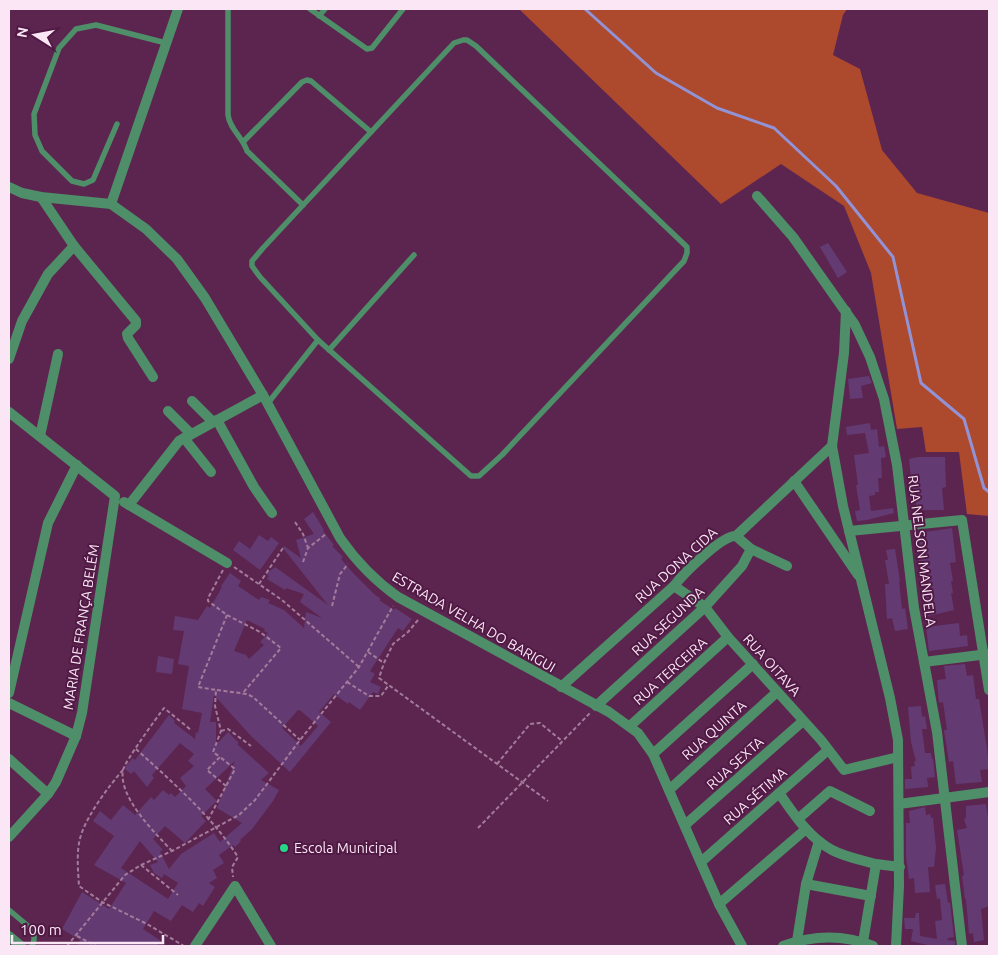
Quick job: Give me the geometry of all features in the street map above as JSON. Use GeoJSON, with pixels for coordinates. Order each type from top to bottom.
{"type":"FeatureCollection","features":[{"type":"Feature","properties":{"kind":"street"},"geometry":{"type":"LineString","coordinates":[[10,189],[41,197],[111,204],[178,9]]}},
{"type":"Feature","properties":{"kind":"street","name":"RUA NELSON MANDELA"},"geometry":{"type":"LineString","coordinates":[[757,196],[793,237],[862,337],[884,399],[896,458],[914,608],[938,732],[962,946]]}},
{"type":"Feature","properties":{"kind":"street"},"geometry":{"type":"LineString","coordinates":[[41,197],[74,246],[136,322],[136,325],[127,334],[128,338],[154,376]]}},
{"type":"Feature","properties":{"kind":"street","name":"ESTRADA VELHA DO BARIGUI"},"geometry":{"type":"LineString","coordinates":[[111,204],[162,244],[187,271],[266,399],[334,528],[354,558],[372,577],[398,597],[424,612],[610,712],[630,726],[642,738],[653,754],[700,862],[742,946]]}},
{"type":"Feature","properties":{"kind":"street"},"geometry":{"type":"LineString","coordinates":[[9,359],[22,321],[48,274],[74,246]]}},
{"type":"Feature","properties":{"kind":"street"},"geometry":{"type":"LineString","coordinates":[[846,312],[844,353],[832,446],[849,531],[895,722],[898,757],[900,867],[896,946]]}},
{"type":"Feature","properties":{"kind":"street"},"geometry":{"type":"LineString","coordinates":[[40,436],[58,354]]}},
{"type":"Feature","properties":{"kind":"street"},"geometry":{"type":"LineString","coordinates":[[129,505],[174,447],[188,436],[215,421],[266,399]]}},
{"type":"Feature","properties":{"kind":"street"},"geometry":{"type":"LineString","coordinates":[[192,401],[215,421],[254,487],[272,513]]}},
{"type":"Feature","properties":{"kind":"street"},"geometry":{"type":"LineString","coordinates":[[168,411],[188,436],[211,472]]}},
{"type":"Feature","properties":{"kind":"street"},"geometry":{"type":"LineString","coordinates":[[9,412],[115,496],[227,562]]}},
{"type":"Feature","properties":{"kind":"street","name":"RUA DONA CIDA"},"geometry":{"type":"LineString","coordinates":[[561,687],[674,586],[686,571],[721,541],[732,535],[736,536],[832,446]]}},
{"type":"Feature","properties":{"kind":"street"},"geometry":{"type":"LineString","coordinates":[[9,693],[48,522],[76,465]]}},
{"type":"Feature","properties":{"kind":"street"},"geometry":{"type":"LineString","coordinates":[[794,481],[862,581]]}},
{"type":"Feature","properties":{"kind":"street","name":"MARIA DE FRANÇA BELÉM"},"geometry":{"type":"LineString","coordinates":[[9,703],[76,736],[82,713],[115,496]]}},
{"type":"Feature","properties":{"kind":"street"},"geometry":{"type":"LineString","coordinates":[[849,531],[962,520],[986,654],[989,690]]}},
{"type":"Feature","properties":{"kind":"street"},"geometry":{"type":"LineString","coordinates":[[736,536],[751,549],[787,566]]}},
{"type":"Feature","properties":{"kind":"street","name":"RUA SEGUNDA"},"geometry":{"type":"LineString","coordinates":[[596,706],[705,607],[742,566],[751,549]]}},
{"type":"Feature","properties":{"kind":"street","name":"RUA OITAVA"},"geometry":{"type":"LineString","coordinates":[[674,586],[705,607],[728,637],[803,720],[844,770],[898,757]]}},
{"type":"Feature","properties":{"kind":"street","name":"RUA TERCEIRA"},"geometry":{"type":"LineString","coordinates":[[630,726],[728,637]]}},
{"type":"Feature","properties":{"kind":"street"},"geometry":{"type":"LineString","coordinates":[[924,662],[986,654]]}},
{"type":"Feature","properties":{"kind":"street"},"geometry":{"type":"LineString","coordinates":[[653,754],[753,664]]}},
{"type":"Feature","properties":{"kind":"street","name":"RUA QUINTA"},"geometry":{"type":"LineString","coordinates":[[669,790],[777,692]]}},
{"type":"Feature","properties":{"kind":"street","name":"RUA SEXTA"},"geometry":{"type":"LineString","coordinates":[[685,825],[803,720]]}},
{"type":"Feature","properties":{"kind":"street"},"geometry":{"type":"LineString","coordinates":[[9,837],[48,794],[56,782],[76,736]]}},
{"type":"Feature","properties":{"kind":"street","name":"RUA SÉTIMA"},"geometry":{"type":"LineString","coordinates":[[700,862],[828,750]]}},
{"type":"Feature","properties":{"kind":"street"},"geometry":{"type":"LineString","coordinates":[[9,759],[48,794]]}},
{"type":"Feature","properties":{"kind":"street"},"geometry":{"type":"LineString","coordinates":[[798,818],[830,791],[870,810]]}},
{"type":"Feature","properties":{"kind":"street"},"geometry":{"type":"LineString","coordinates":[[899,804],[989,792]]}},
{"type":"Feature","properties":{"kind":"street"},"geometry":{"type":"LineString","coordinates":[[778,793],[806,829],[833,851],[876,864],[900,867]]}},
{"type":"Feature","properties":{"kind":"street"},"geometry":{"type":"LineString","coordinates":[[720,904],[806,829]]}},
{"type":"Feature","properties":{"kind":"street"},"geometry":{"type":"LineString","coordinates":[[797,941],[806,884],[819,841]]}},
{"type":"Feature","properties":{"kind":"street"},"geometry":{"type":"LineString","coordinates":[[863,942],[876,864]]}},
{"type":"Feature","properties":{"kind":"street"},"geometry":{"type":"LineString","coordinates":[[806,884],[871,896]]}},
{"type":"Feature","properties":{"kind":"street"},"geometry":{"type":"LineString","coordinates":[[195,946],[235,886],[271,946]]}},
{"type":"Feature","properties":{"kind":"street"},"geometry":{"type":"LineString","coordinates":[[9,936],[21,946]]}},
{"type":"Feature","properties":{"kind":"street"},"geometry":{"type":"LineString","coordinates":[[820,937],[826,946]]}},
{"type":"Feature","properties":{"kind":"street"},"geometry":{"type":"LineString","coordinates":[[783,946],[797,941],[820,937],[841,937],[873,946]]}},
{"type":"Feature","properties":{"kind":"lane"},"geometry":{"type":"LineString","coordinates":[[228,9],[228,115],[230,124],[244,141],[247,151],[303,205]]}},
{"type":"Feature","properties":{"kind":"lane"},"geometry":{"type":"LineString","coordinates":[[310,9],[367,49],[372,48],[403,9]]}},
{"type":"Feature","properties":{"kind":"lane"},"geometry":{"type":"LineString","coordinates":[[319,16],[325,9]]}},
{"type":"Feature","properties":{"kind":"lane"},"geometry":{"type":"LineString","coordinates":[[117,124],[93,180],[84,184],[72,181],[42,151],[35,135],[34,114],[59,48],[76,29],[96,24],[166,43]]}},
{"type":"Feature","properties":{"kind":"lane"},"geometry":{"type":"LineString","coordinates":[[467,40],[476,46],[687,246],[684,261],[502,455],[479,476],[471,476],[318,340],[252,266],[252,261],[263,248],[371,132],[454,43],[467,40]]}},
{"type":"Feature","properties":{"kind":"lane"},"geometry":{"type":"LineString","coordinates":[[244,141],[302,82],[307,80],[311,81],[371,132]]}},
{"type":"Feature","properties":{"kind":"lane"},"geometry":{"type":"LineString","coordinates":[[329,350],[414,255]]}},
{"type":"Feature","properties":{"kind":"lane"},"geometry":{"type":"LineString","coordinates":[[266,399],[318,340]]}},
{"type":"Feature","properties":{"kind":"lane"},"geometry":{"type":"LineString","coordinates":[[9,910],[34,931],[32,946]]}},
{"type":"Feature","properties":{"kind":"path"},"geometry":{"type":"LineString","coordinates":[[295,522],[308,548]]}},
{"type":"Feature","properties":{"kind":"path"},"geometry":{"type":"LineString","coordinates":[[303,562],[308,548],[334,528]]}},
{"type":"Feature","properties":{"kind":"path"},"geometry":{"type":"LineString","coordinates":[[259,584],[283,548]]}},
{"type":"Feature","properties":{"kind":"path"},"geometry":{"type":"LineString","coordinates":[[332,606],[340,574],[354,558]]}},
{"type":"Feature","properties":{"kind":"path"},"geometry":{"type":"LineString","coordinates":[[242,694],[281,648],[249,625],[227,615],[208,601],[227,562],[282,600],[359,667]]}},
{"type":"Feature","properties":{"kind":"path"},"geometry":{"type":"LineString","coordinates":[[67,946],[125,876],[141,865],[172,851],[239,815],[254,800],[359,667],[398,597]]}},
{"type":"Feature","properties":{"kind":"path"},"geometry":{"type":"LineString","coordinates":[[424,612],[412,628],[393,644],[384,663],[380,678],[548,801]]}},
{"type":"Feature","properties":{"kind":"path"},"geometry":{"type":"LineString","coordinates":[[227,615],[198,687],[253,697],[300,740]]}},
{"type":"Feature","properties":{"kind":"path"},"geometry":{"type":"LineString","coordinates":[[368,652],[384,663]]}},
{"type":"Feature","properties":{"kind":"path"},"geometry":{"type":"LineString","coordinates":[[348,682],[369,696],[381,696],[388,685]]}},
{"type":"Feature","properties":{"kind":"path"},"geometry":{"type":"LineString","coordinates":[[208,820],[235,769],[213,752],[221,731],[215,706],[216,690]]}},
{"type":"Feature","properties":{"kind":"path"},"geometry":{"type":"LineString","coordinates":[[478,828],[596,706]]}},
{"type":"Feature","properties":{"kind":"path"},"geometry":{"type":"LineString","coordinates":[[184,946],[147,924],[102,902],[79,886],[78,867],[81,836],[108,787],[123,770],[164,708],[191,730]]}},
{"type":"Feature","properties":{"kind":"path"},"geometry":{"type":"LineString","coordinates":[[497,764],[530,724],[540,723],[563,742]]}},
{"type":"Feature","properties":{"kind":"path"},"geometry":{"type":"LineString","coordinates":[[221,731],[228,729],[251,746]]}},
{"type":"Feature","properties":{"kind":"path"},"geometry":{"type":"LineString","coordinates":[[136,749],[182,792],[215,827],[238,857],[232,867],[235,886]]}},
{"type":"Feature","properties":{"kind":"path"},"geometry":{"type":"LineString","coordinates":[[220,757],[207,770],[226,786]]}},
{"type":"Feature","properties":{"kind":"path"},"geometry":{"type":"LineString","coordinates":[[123,770],[124,786],[139,815],[172,851]]}},
{"type":"Feature","properties":{"kind":"path"},"geometry":{"type":"LineString","coordinates":[[141,865],[178,895]]}},
{"type":"Feature","properties":{"kind":"path"},"geometry":{"type":"LineString","coordinates":[[77,936],[96,946]]}},
{"type":"Feature","properties":{"kind":"shaded area"},"geometry":{"type":"Polygon","coordinates":[[[519,9],[847,9],[843,15],[833,55],[860,69],[882,150],[917,193],[989,213],[989,516],[967,514],[959,452],[926,452],[922,427],[897,429],[871,273],[844,206],[781,164],[721,204],[519,9]]]}},
{"type":"Feature","properties":{"kind":"building"},"geometry":{"type":"Polygon","coordinates":[[[828,243],[847,272],[838,278],[820,247],[828,243]]]}},
{"type":"Feature","properties":{"kind":"building"},"geometry":{"type":"Polygon","coordinates":[[[869,376],[872,383],[861,386],[863,398],[850,399],[848,379],[869,376]]]}},
{"type":"Feature","properties":{"kind":"building"},"geometry":{"type":"Polygon","coordinates":[[[870,423],[871,430],[877,429],[879,447],[884,446],[886,457],[881,458],[882,478],[878,478],[879,492],[869,496],[871,511],[893,508],[894,513],[857,521],[855,511],[860,510],[854,455],[869,453],[865,433],[847,435],[846,427],[870,423]]]}},
{"type":"Feature","properties":{"kind":"building"},"geometry":{"type":"Polygon","coordinates":[[[945,457],[946,487],[942,488],[944,510],[917,510],[909,459],[945,457]]]}},
{"type":"Feature","properties":{"kind":"building"},"geometry":{"type":"Polygon","coordinates":[[[313,512],[323,531],[334,545],[332,546],[343,557],[341,559],[354,574],[381,599],[379,600],[412,619],[403,631],[398,628],[370,671],[375,674],[370,682],[381,687],[378,694],[373,692],[360,710],[334,694],[319,712],[331,722],[290,772],[251,736],[214,695],[210,722],[216,722],[216,745],[228,732],[239,743],[237,744],[269,773],[261,780],[279,790],[273,801],[252,829],[235,847],[233,845],[219,855],[224,863],[213,870],[217,878],[209,883],[215,887],[203,906],[199,903],[193,912],[182,905],[171,921],[154,911],[143,929],[161,941],[157,946],[77,946],[80,940],[62,929],[82,892],[109,909],[126,883],[94,865],[114,836],[93,821],[100,811],[111,820],[123,805],[135,815],[151,797],[154,800],[163,790],[175,797],[186,786],[180,778],[194,766],[188,761],[194,754],[180,743],[152,775],[154,778],[147,787],[134,771],[131,774],[124,768],[133,758],[135,760],[169,715],[175,721],[174,723],[195,739],[196,732],[198,733],[202,713],[182,709],[189,666],[178,664],[184,631],[173,630],[175,616],[198,620],[207,606],[210,608],[230,573],[241,581],[238,586],[259,600],[261,597],[270,600],[268,603],[284,610],[304,628],[306,612],[322,618],[300,602],[304,594],[286,588],[285,590],[267,579],[269,576],[266,574],[275,567],[328,605],[283,548],[284,546],[301,558],[296,540],[314,534],[304,519],[313,512]],[[247,620],[234,651],[246,655],[249,659],[264,645],[260,642],[268,633],[264,631],[265,629],[247,620]],[[298,710],[282,728],[301,746],[318,726],[298,710]],[[235,761],[205,789],[217,801],[201,816],[206,821],[185,843],[165,826],[153,839],[163,850],[160,852],[169,869],[181,854],[214,833],[220,842],[242,823],[217,808],[235,761]],[[140,841],[121,868],[168,899],[178,883],[164,874],[162,878],[154,873],[150,865],[158,862],[140,841]]]}},
{"type":"Feature","properties":{"kind":"building"},"geometry":{"type":"Polygon","coordinates":[[[952,528],[956,562],[950,563],[953,581],[951,581],[953,593],[951,593],[954,610],[924,617],[922,603],[927,602],[916,545],[920,544],[919,533],[952,528]]]}},
{"type":"Feature","properties":{"kind":"building"},"geometry":{"type":"Polygon","coordinates":[[[259,535],[268,541],[271,537],[279,543],[260,570],[233,550],[239,541],[250,549],[259,535]]]}},
{"type":"Feature","properties":{"kind":"building"},"geometry":{"type":"Polygon","coordinates":[[[895,549],[902,609],[905,608],[908,629],[895,631],[892,618],[887,619],[885,584],[889,584],[885,560],[888,560],[886,550],[895,549]]]}},
{"type":"Feature","properties":{"kind":"building"},"geometry":{"type":"Polygon","coordinates":[[[959,623],[960,636],[967,635],[968,646],[929,651],[926,627],[959,623]]]}},
{"type":"Feature","properties":{"kind":"building"},"geometry":{"type":"Polygon","coordinates":[[[158,656],[174,659],[172,674],[156,672],[158,656]]]}},
{"type":"Feature","properties":{"kind":"building"},"geometry":{"type":"Polygon","coordinates":[[[965,664],[967,676],[973,675],[976,699],[979,699],[989,769],[980,770],[982,782],[956,784],[953,761],[949,762],[944,730],[947,730],[943,702],[939,703],[937,680],[946,679],[944,666],[965,664]]]}},
{"type":"Feature","properties":{"kind":"building"},"geometry":{"type":"Polygon","coordinates":[[[921,706],[922,717],[925,716],[927,729],[922,729],[925,753],[931,753],[935,777],[927,778],[928,787],[905,789],[905,779],[912,779],[911,767],[915,766],[914,761],[916,761],[911,742],[908,707],[921,706]]]}},
{"type":"Feature","properties":{"kind":"building"},"geometry":{"type":"Polygon","coordinates":[[[986,804],[989,825],[989,906],[981,909],[984,940],[974,942],[973,933],[969,934],[962,876],[964,875],[957,830],[967,828],[964,819],[966,818],[966,806],[986,804]]]}},
{"type":"Feature","properties":{"kind":"building"},"geometry":{"type":"Polygon","coordinates":[[[925,807],[926,815],[930,814],[931,818],[933,818],[936,848],[934,867],[928,867],[930,892],[915,893],[914,878],[909,879],[906,856],[906,823],[910,823],[909,811],[925,807]]]}},
{"type":"Feature","properties":{"kind":"building"},"geometry":{"type":"Polygon","coordinates":[[[945,884],[948,903],[950,902],[954,937],[947,940],[955,941],[955,946],[931,946],[911,941],[913,929],[905,929],[904,918],[915,918],[916,913],[919,913],[920,936],[937,939],[935,921],[942,920],[940,898],[937,899],[935,885],[945,884]]]}},
{"type":"Feature","properties":{"kind":"waterway"},"geometry":{"type":"LineString","coordinates":[[585,9],[656,73],[717,108],[774,128],[836,186],[893,257],[921,383],[964,419],[984,488],[989,492]]}},
{"type":"Feature","properties":{"kind":"place","name":"Escola Municipal"},"geometry":{"type":"Point","coordinates":[284,848]}}]}
